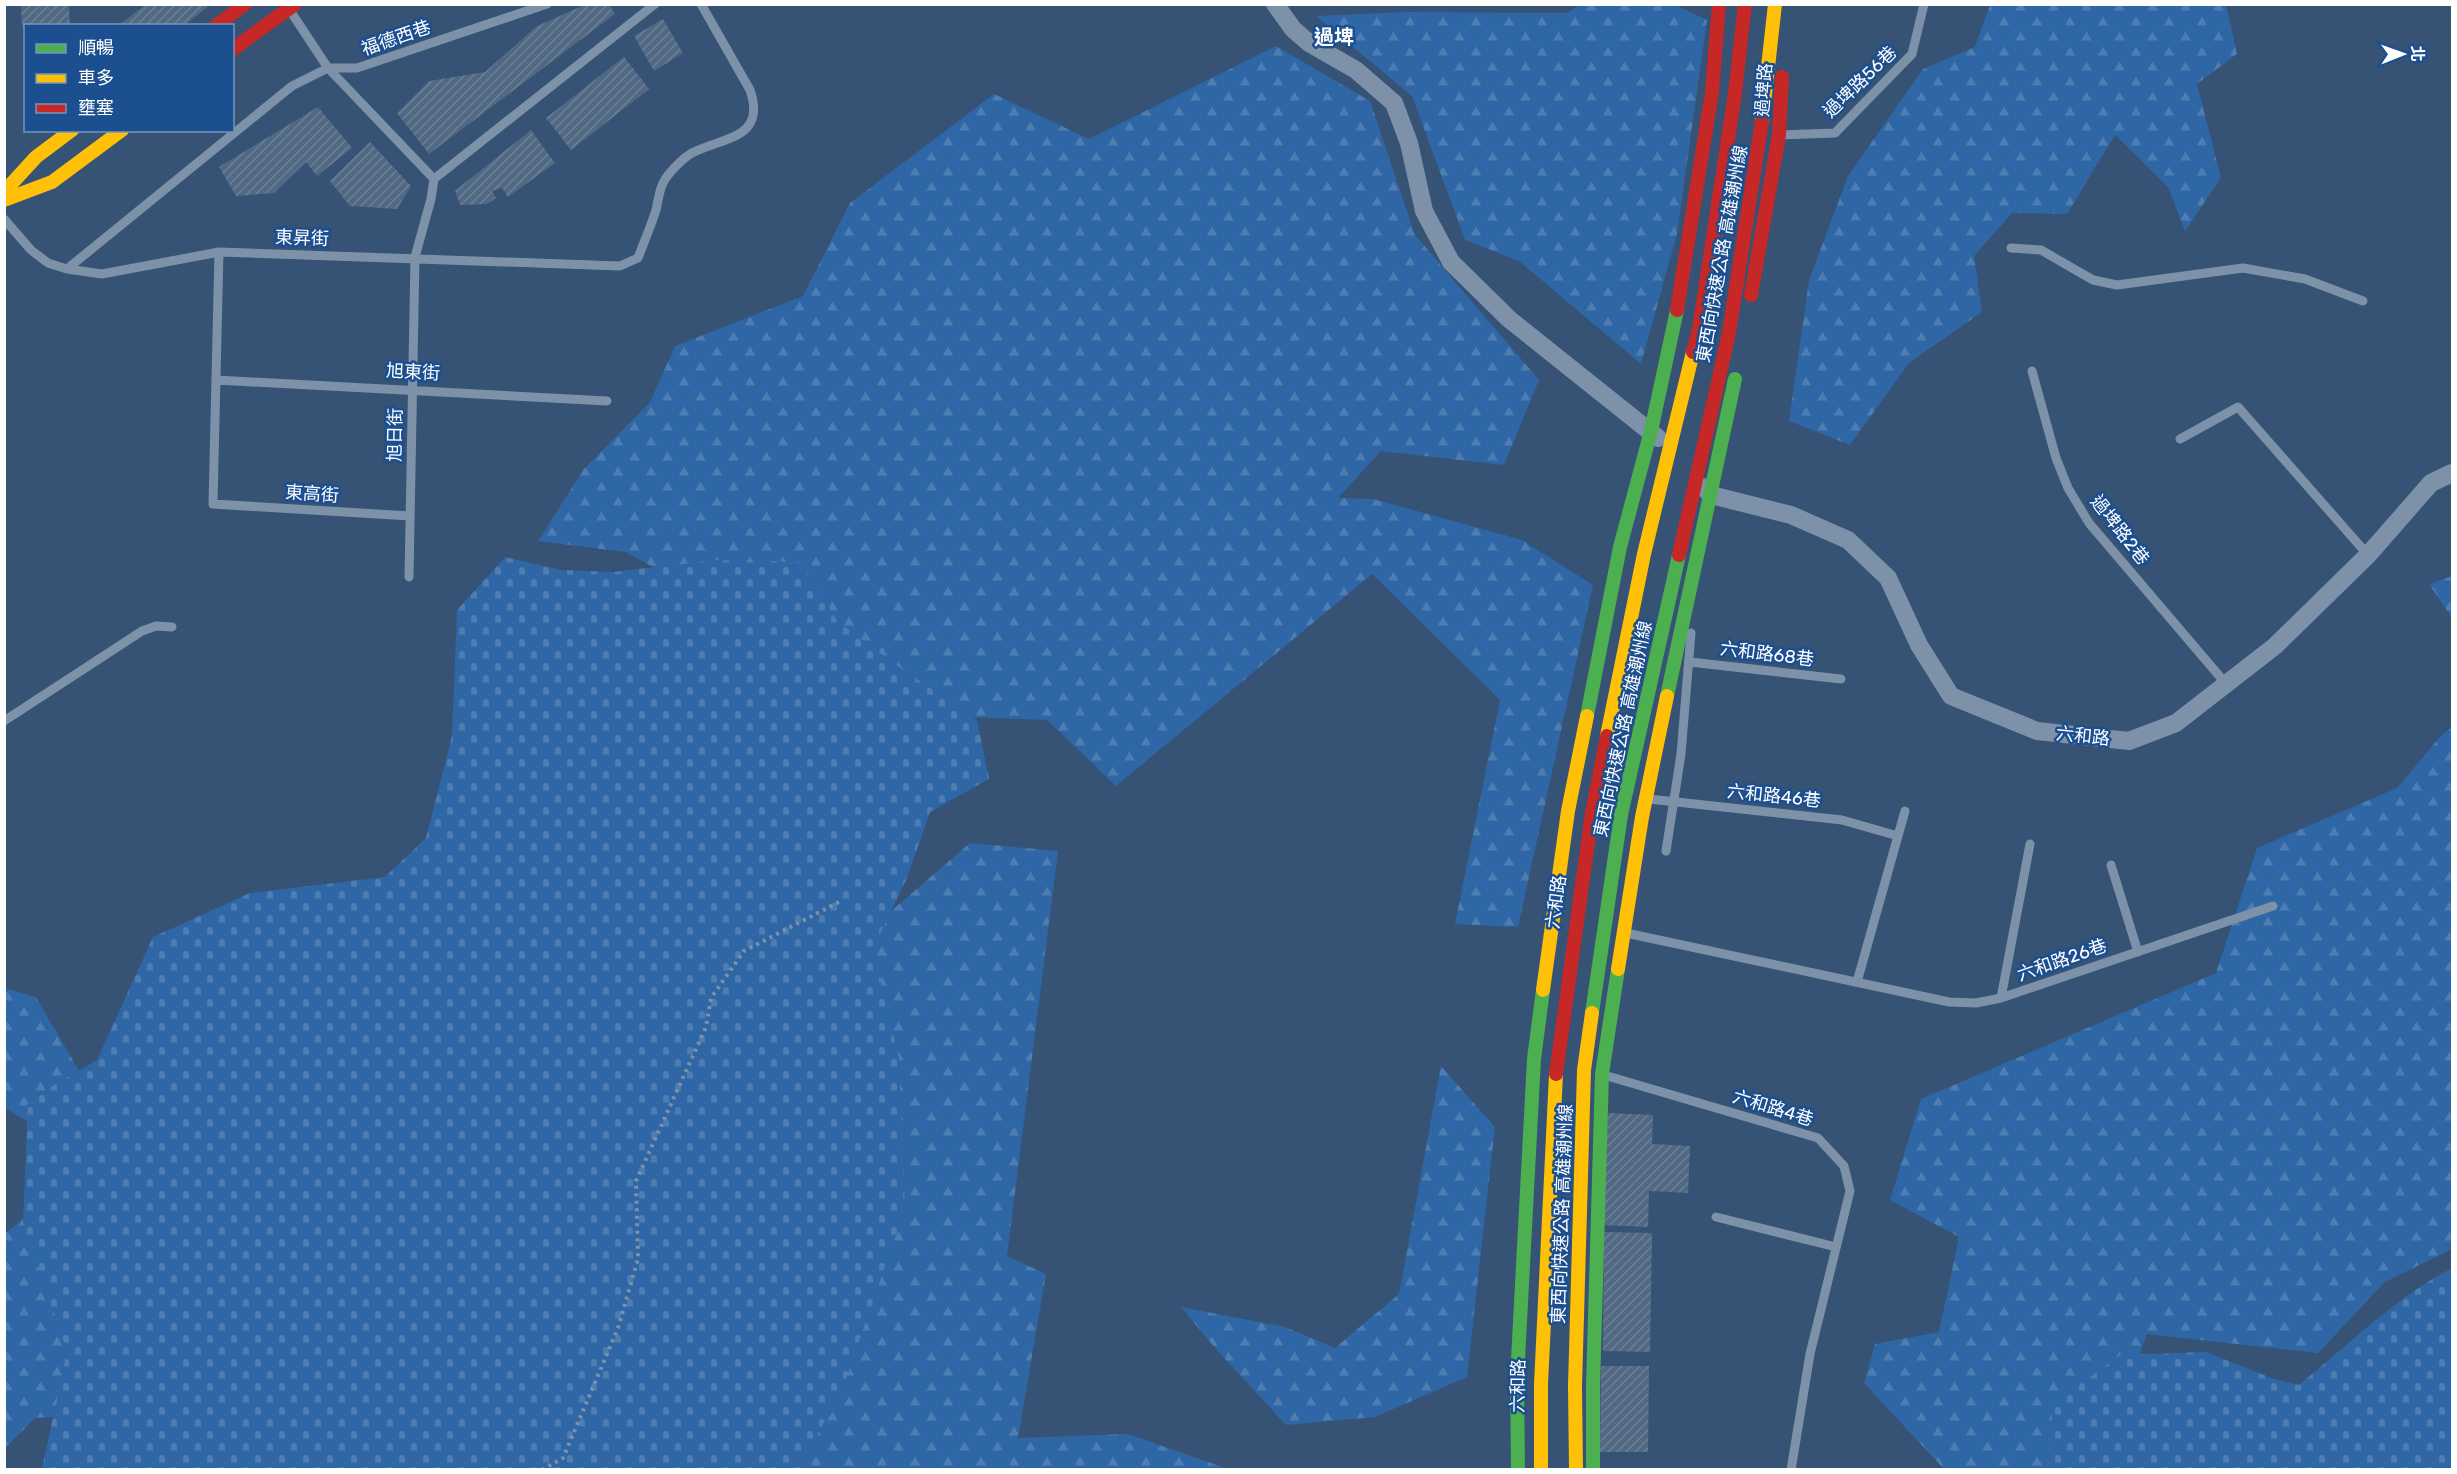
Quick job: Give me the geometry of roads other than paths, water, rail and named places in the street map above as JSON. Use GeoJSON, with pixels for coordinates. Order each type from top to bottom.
{"type":"FeatureCollection","features":[{"type":"Feature","properties":{"kind":"main road"},"geometry":{"type":"LineString","coordinates":[[219,24],[245,4]]}},
{"type":"Feature","properties":{"kind":"main road"},"geometry":{"type":"LineString","coordinates":[[1651,431],[1674,326],[1710,103],[1719,4]]}},
{"type":"Feature","properties":{"kind":"main road","name":"東西向快速公路 高雄潮州線"},"geometry":{"type":"LineString","coordinates":[[1541,1470],[1541,1384],[1557,1065],[1584,870],[1592,813],[1644,554],[1699,329],[1735,93],[1745,4]]}},
{"type":"Feature","properties":{"kind":"main road","name":"東西向快速公路 高雄潮州線"},"geometry":{"type":"LineString","coordinates":[[1576,1470],[1575,1386],[1584,1070],[1622,815],[1729,333],[1766,99],[1775,4]]}},
{"type":"Feature","properties":{"kind":"main road"},"geometry":{"type":"LineString","coordinates":[[1785,37],[1788,4]]}},
{"type":"Feature","properties":{"kind":"main road"},"geometry":{"type":"LineString","coordinates":[[234,48],[290,6]]}},
{"type":"Feature","properties":{"kind":"main road","name":"過埤路"},"geometry":{"type":"LineString","coordinates":[[1748,311],[1779,135],[1784,59]]}},
{"type":"Feature","properties":{"kind":"main road"},"geometry":{"type":"LineString","coordinates":[[4,192],[36,157],[69,132]]}},
{"type":"Feature","properties":{"kind":"main road"},"geometry":{"type":"LineString","coordinates":[[4,200],[52,182],[119,132]]}},
{"type":"Feature","properties":{"kind":"main road"},"geometry":{"type":"LineString","coordinates":[[1593,1470],[1593,1386],[1602,1074],[1645,799],[1737,369]]}},
{"type":"Feature","properties":{"kind":"main road","name":"六和路"},"geometry":{"type":"LineString","coordinates":[[1518,1470],[1517,1378],[1534,1059],[1568,811],[1620,547],[1651,431]]}},
{"type":"Feature","properties":{"kind":"street"},"geometry":{"type":"LineString","coordinates":[[1275,4],[1293,29],[1309,43],[1356,70],[1394,103],[1409,143],[1424,211],[1451,262],[1509,319],[1651,431],[1711,495]]}},
{"type":"Feature","properties":{"kind":"street","name":"六和路"},"geometry":{"type":"LineString","coordinates":[[1711,495],[1791,515],[1848,540],[1888,578],[1918,645],[1951,696],[2037,731],[2129,741],[2176,723],[2275,646],[2368,555],[2431,483],[2452,473]]}},
{"type":"Feature","properties":{"kind":"lane","name":"福德西巷"},"geometry":{"type":"LineString","coordinates":[[67,269],[292,86],[328,68],[357,68],[547,4]]}},
{"type":"Feature","properties":{"kind":"lane"},"geometry":{"type":"LineString","coordinates":[[290,6],[328,68],[434,179],[655,4]]}},
{"type":"Feature","properties":{"kind":"lane","name":"東昇街"},"geometry":{"type":"LineString","coordinates":[[4,219],[31,250],[48,263],[67,269],[102,274],[219,252],[415,257],[620,266],[638,258],[655,213],[663,183],[692,153],[736,136],[750,125],[754,114],[755,102],[750,90],[701,4]]}},
{"type":"Feature","properties":{"kind":"lane","name":"過埤路56巷"},"geometry":{"type":"LineString","coordinates":[[1779,135],[1834,133],[1912,54],[1924,4]]}},
{"type":"Feature","properties":{"kind":"lane","name":"旭日街"},"geometry":{"type":"LineString","coordinates":[[409,578],[415,257],[431,199],[434,179]]}},
{"type":"Feature","properties":{"kind":"lane"},"geometry":{"type":"LineString","coordinates":[[2011,248],[2041,250],[2093,280],[2116,285],[2243,268],[2305,279],[2363,301]]}},
{"type":"Feature","properties":{"kind":"lane"},"geometry":{"type":"LineString","coordinates":[[216,380],[219,252]]}},
{"type":"Feature","properties":{"kind":"lane","name":"過埤路2巷"},"geometry":{"type":"LineString","coordinates":[[2032,370],[2056,458],[2068,488],[2089,523],[2227,685]]}},
{"type":"Feature","properties":{"kind":"lane","name":"旭東街"},"geometry":{"type":"LineString","coordinates":[[216,380],[607,401]]}},
{"type":"Feature","properties":{"kind":"lane","name":"東高街"},"geometry":{"type":"LineString","coordinates":[[216,380],[213,504],[410,516]]}},
{"type":"Feature","properties":{"kind":"lane"},"geometry":{"type":"LineString","coordinates":[[2180,439],[2238,407],[2368,555]]}},
{"type":"Feature","properties":{"kind":"lane"},"geometry":{"type":"LineString","coordinates":[[1666,851],[1675,802],[1690,662],[1691,624],[1686,600]]}},
{"type":"Feature","properties":{"kind":"lane"},"geometry":{"type":"LineString","coordinates":[[4,721],[142,631],[156,626],[172,627]]}},
{"type":"Feature","properties":{"kind":"lane","name":"六和路68巷"},"geometry":{"type":"LineString","coordinates":[[1690,662],[1841,679]]}},
{"type":"Feature","properties":{"kind":"lane","name":"六和路46巷"},"geometry":{"type":"LineString","coordinates":[[1645,799],[1842,820],[1898,836]]}},
{"type":"Feature","properties":{"kind":"lane"},"geometry":{"type":"LineString","coordinates":[[1857,982],[1905,811]]}},
{"type":"Feature","properties":{"kind":"lane"},"geometry":{"type":"LineString","coordinates":[[2001,998],[2030,844]]}},
{"type":"Feature","properties":{"kind":"lane"},"geometry":{"type":"LineString","coordinates":[[2111,865],[2138,952]]}},
{"type":"Feature","properties":{"kind":"lane","name":"六和路26巷"},"geometry":{"type":"LineString","coordinates":[[1624,932],[1949,1002],[1976,1003],[2001,998],[2273,906]]}},
{"type":"Feature","properties":{"kind":"lane","name":"六和路4巷"},"geometry":{"type":"LineString","coordinates":[[1602,1074],[1818,1138],[1844,1166],[1849,1179],[1850,1191],[1810,1354],[1791,1470]]}},
{"type":"Feature","properties":{"kind":"lane"},"geometry":{"type":"LineString","coordinates":[[1716,1217],[1836,1247]]}},
{"type":"Feature","properties":{"kind":"district","name":"過埤"},"geometry":{"type":"Point","coordinates":[1334,37]}}]}
